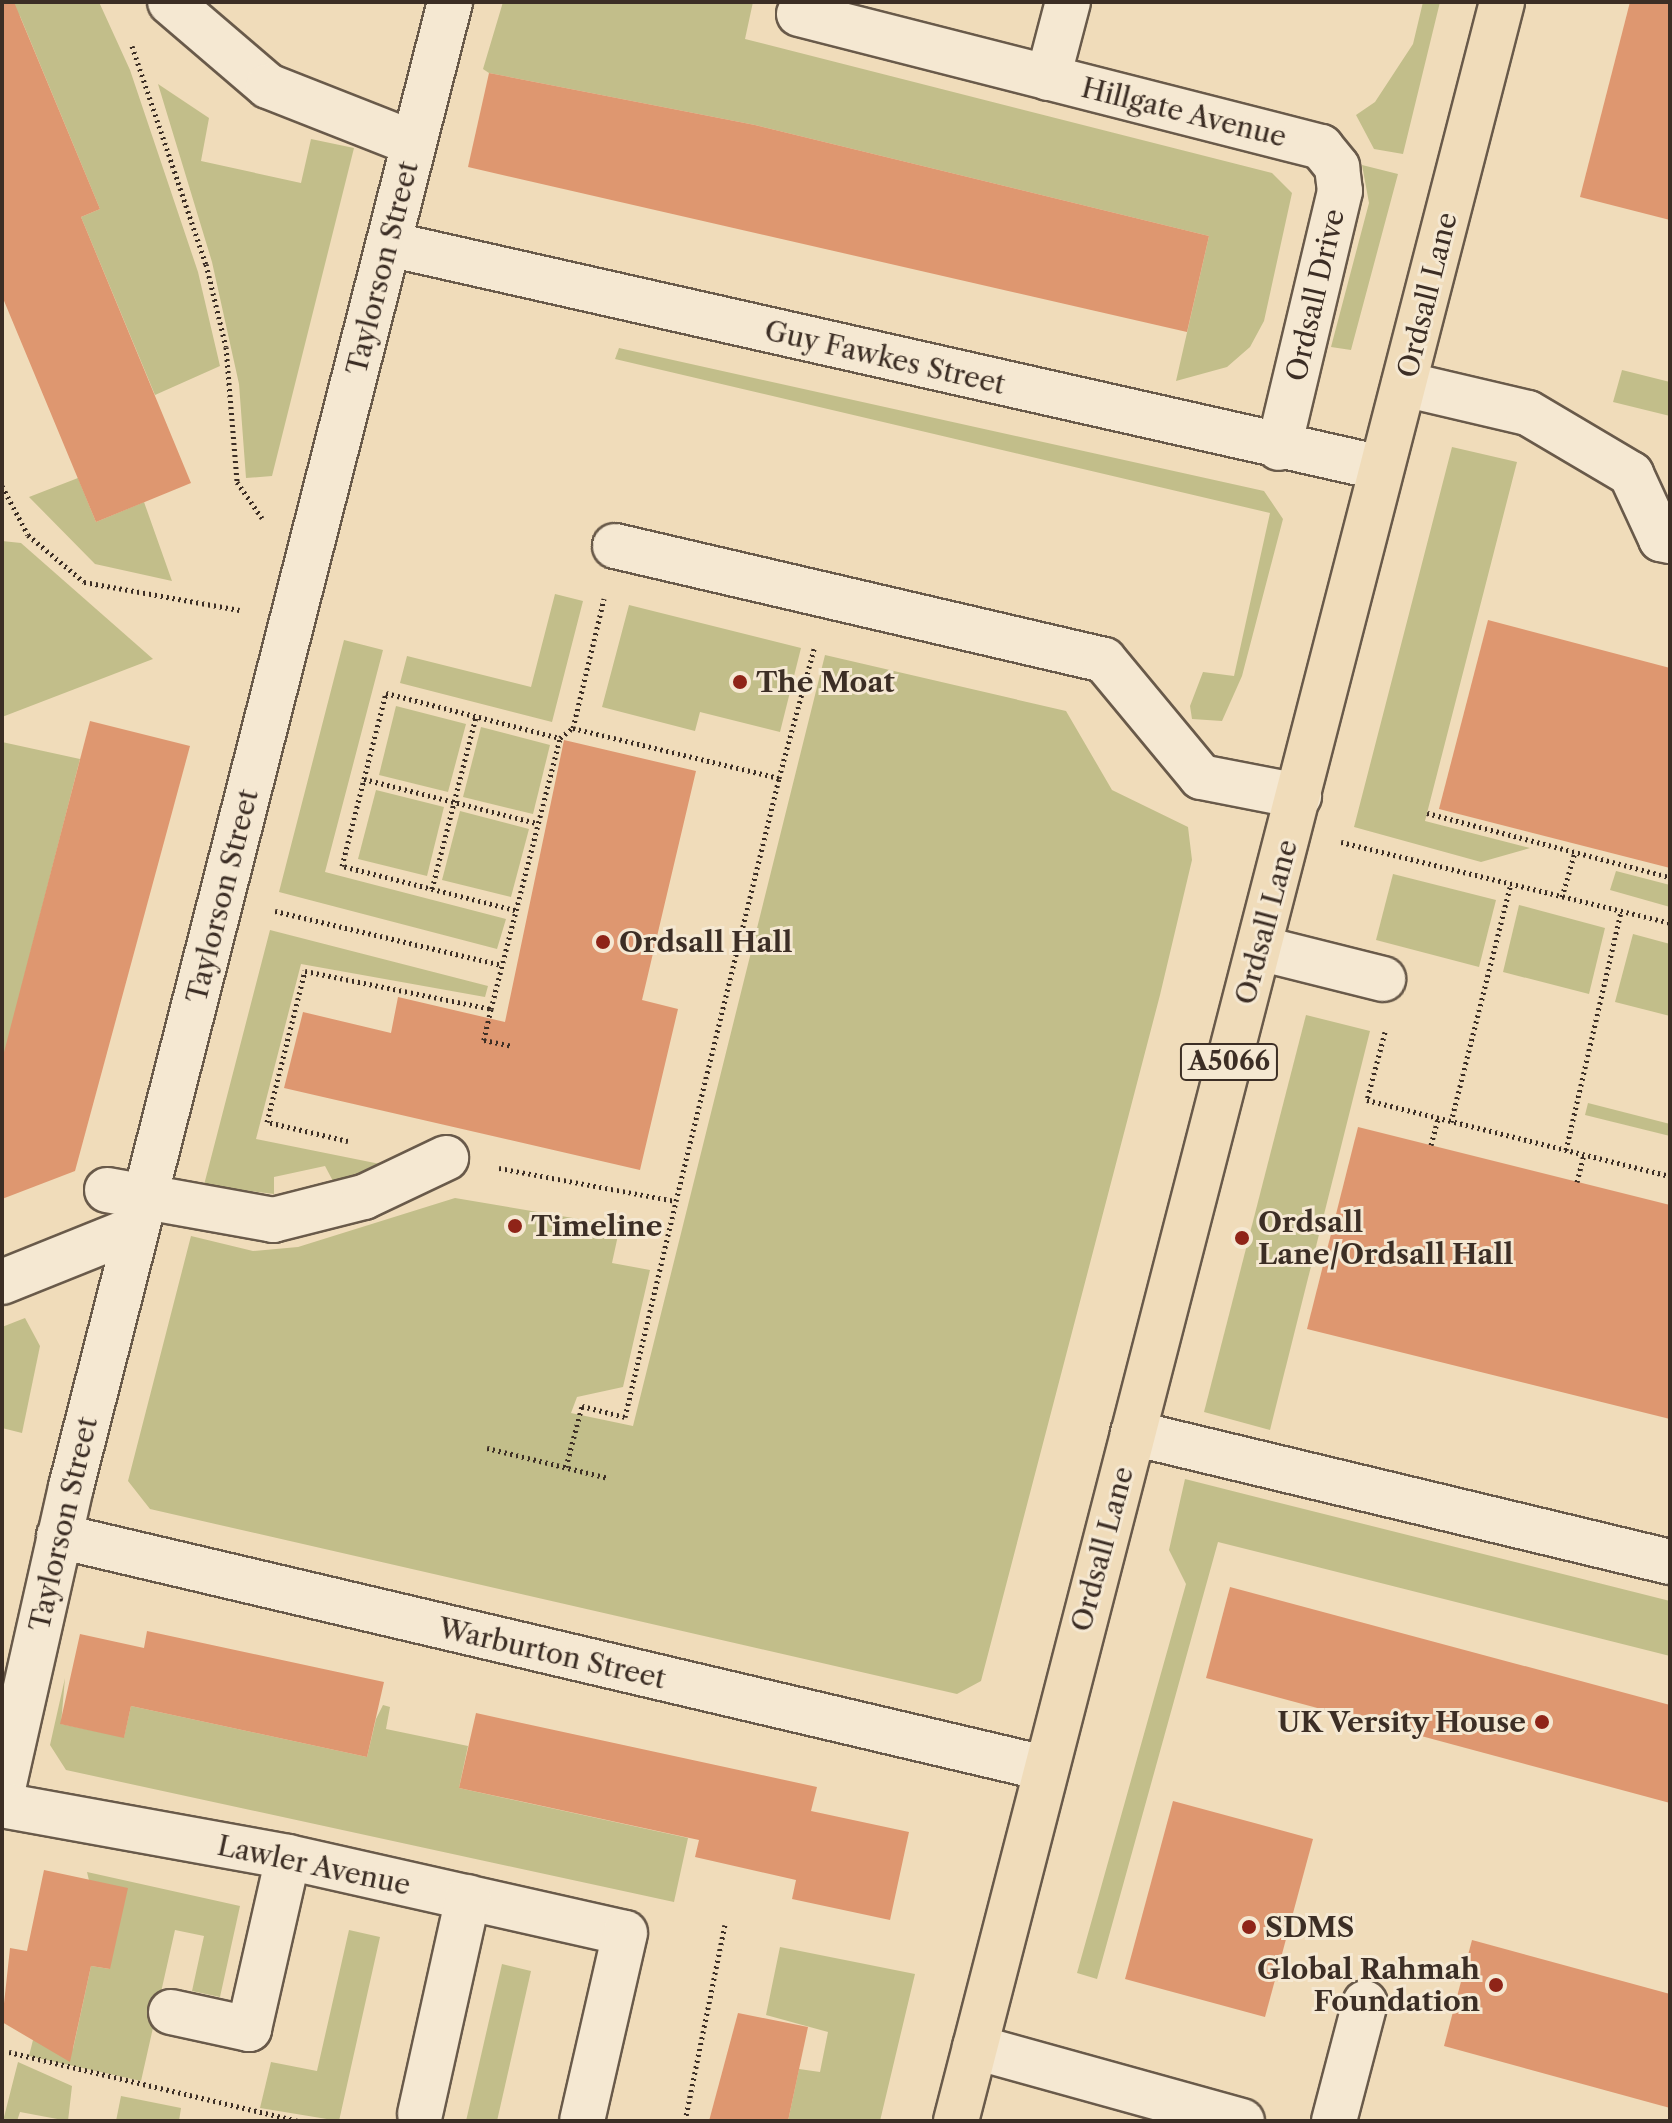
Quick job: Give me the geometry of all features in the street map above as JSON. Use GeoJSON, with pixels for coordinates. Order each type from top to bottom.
{"type":"FeatureCollection","features":[{"type":"Feature","properties":{"kind":"main road","name":"Ordsall Lane"},"geometry":{"type":"LineString","coordinates":[[956,2121],[1044,1768],[1299,796],[1502,2]]}},
{"type":"Feature","properties":{"kind":"street"},"geometry":{"type":"LineString","coordinates":[[170,2],[268,86],[413,143]]}},
{"type":"Feature","properties":{"kind":"street","name":"Taylorson Street"},"geometry":{"type":"LineString","coordinates":[[2,1793],[130,1205],[222,896],[450,2]]}},
{"type":"Feature","properties":{"kind":"street","name":"Hillgate Avenue"},"geometry":{"type":"LineString","coordinates":[[1048,78],[1068,2]]}},
{"type":"Feature","properties":{"kind":"street","name":"Hillgate Avenue"},"geometry":{"type":"LineString","coordinates":[[799,14],[1321,147]]}},
{"type":"Feature","properties":{"kind":"street","name":"Ordsall Drive"},"geometry":{"type":"LineString","coordinates":[[1279,448],[1340,191],[1337,167],[1321,147]]}},
{"type":"Feature","properties":{"kind":"street","name":"Guy Fawkes Street"},"geometry":{"type":"LineString","coordinates":[[389,244],[1279,448],[1381,468]]}},
{"type":"Feature","properties":{"kind":"street"},"geometry":{"type":"LineString","coordinates":[[1404,384],[1528,413],[1631,474],[1661,539],[1670,541]]}},
{"type":"Feature","properties":{"kind":"street"},"geometry":{"type":"LineString","coordinates":[[615,546],[1104,660],[1201,777],[1299,796]]}},
{"type":"Feature","properties":{"kind":"street"},"geometry":{"type":"LineString","coordinates":[[1259,948],[1383,979]]}},
{"type":"Feature","properties":{"kind":"street"},"geometry":{"type":"LineString","coordinates":[[2,1282],[130,1205],[273,1220],[364,1197],[446,1158]]}},
{"type":"Feature","properties":{"kind":"street"},"geometry":{"type":"LineString","coordinates":[[1133,1433],[1670,1562]]}},
{"type":"Feature","properties":{"kind":"street","name":"Warburton Street"},"geometry":{"type":"LineString","coordinates":[[59,1536],[1044,1768]]}},
{"type":"Feature","properties":{"kind":"street","name":"Lawler Avenue"},"geometry":{"type":"LineString","coordinates":[[2,1805],[288,1857],[625,1933],[582,2120]]}},
{"type":"Feature","properties":{"kind":"street"},"geometry":{"type":"LineString","coordinates":[[171,2012],[249,2029],[288,1857]]}},
{"type":"Feature","properties":{"kind":"street"},"geometry":{"type":"LineString","coordinates":[[420,2114],[468,1897]]}},
{"type":"Feature","properties":{"kind":"street"},"geometry":{"type":"LineString","coordinates":[[1334,2121],[1365,2003]]}},
{"type":"Feature","properties":{"kind":"street"},"geometry":{"type":"LineString","coordinates":[[975,2047],[1242,2121]]}},
{"type":"Feature","properties":{"kind":"path"},"geometry":{"type":"LineString","coordinates":[[129,40],[209,278],[226,347],[237,482],[271,532]]}},
{"type":"Feature","properties":{"kind":"path"},"geometry":{"type":"LineString","coordinates":[[2,486],[28,535],[84,582],[199,597],[292,623]]}},
{"type":"Feature","properties":{"kind":"path"},"geometry":{"type":"LineString","coordinates":[[512,1046],[484,1040],[560,738],[573,728],[606,593]]}},
{"type":"Feature","properties":{"kind":"path"},"geometry":{"type":"LineString","coordinates":[[566,1467],[582,1406],[625,1417],[779,778],[814,652]]}},
{"type":"Feature","properties":{"kind":"path"},"geometry":{"type":"LineString","coordinates":[[515,910],[342,866],[386,693],[560,738]]}},
{"type":"Feature","properties":{"kind":"path"},"geometry":{"type":"LineString","coordinates":[[432,889],[476,715]]}},
{"type":"Feature","properties":{"kind":"path"},"geometry":{"type":"LineString","coordinates":[[573,728],[779,778]]}},
{"type":"Feature","properties":{"kind":"path"},"geometry":{"type":"LineString","coordinates":[[364,779],[537,823]]}},
{"type":"Feature","properties":{"kind":"path"},"geometry":{"type":"LineString","coordinates":[[1427,813],[1501,829],[1670,877]]}},
{"type":"Feature","properties":{"kind":"path"},"geometry":{"type":"LineString","coordinates":[[1336,841],[1670,923]]}},
{"type":"Feature","properties":{"kind":"path"},"geometry":{"type":"LineString","coordinates":[[1562,897],[1575,852]]}},
{"type":"Feature","properties":{"kind":"path"},"geometry":{"type":"LineString","coordinates":[[1632,867],[1634,859]]}},
{"type":"Feature","properties":{"kind":"path"},"geometry":{"type":"LineString","coordinates":[[1451,1122],[1511,884]]}},
{"type":"Feature","properties":{"kind":"path"},"geometry":{"type":"LineString","coordinates":[[222,896],[502,965]]}},
{"type":"Feature","properties":{"kind":"path"},"geometry":{"type":"LineString","coordinates":[[1566,1150],[1621,911]]}},
{"type":"Feature","properties":{"kind":"path"},"geometry":{"type":"LineString","coordinates":[[357,1143],[267,1122],[305,971],[491,1009]]}},
{"type":"Feature","properties":{"kind":"path"},"geometry":{"type":"LineString","coordinates":[[1367,1100],[1670,1176]]}},
{"type":"Feature","properties":{"kind":"path"},"geometry":{"type":"LineString","coordinates":[[1431,1145],[1438,1118]]}},
{"type":"Feature","properties":{"kind":"path"},"geometry":{"type":"LineString","coordinates":[[1577,1182],[1584,1154]]}},
{"type":"Feature","properties":{"kind":"path"},"geometry":{"type":"LineString","coordinates":[[446,1158],[676,1201]]}},
{"type":"Feature","properties":{"kind":"path"},"geometry":{"type":"LineString","coordinates":[[487,1448],[608,1478]]}},
{"type":"Feature","properties":{"kind":"path"},"geometry":{"type":"LineString","coordinates":[[685,2121],[725,1925]]}},
{"type":"Feature","properties":{"kind":"path"},"geometry":{"type":"LineString","coordinates":[[9,2052],[298,2121]]}},
{"type":"Feature","properties":{"kind":"shaded area"},"geometry":{"type":"Polygon","coordinates":[[[2,2],[99,2],[130,70],[198,272],[220,366],[155,395],[81,217],[100,209],[20,16],[2,2]]]}},
{"type":"Feature","properties":{"kind":"shaded area"},"geometry":{"type":"Polygon","coordinates":[[[503,2],[753,2],[745,39],[1272,173],[1292,193],[1264,321],[1250,347],[1227,367],[1176,381],[1209,236],[755,125],[489,73],[483,69],[503,2]]]}},
{"type":"Feature","properties":{"kind":"shaded area"},"geometry":{"type":"Polygon","coordinates":[[[1423,2],[1440,2],[1403,154],[1374,149],[1356,115],[1375,102],[1413,44],[1423,2]]]}},
{"type":"Feature","properties":{"kind":"shaded area"},"geometry":{"type":"Polygon","coordinates":[[[158,84],[209,118],[201,161],[301,183],[311,139],[354,148],[272,476],[246,478],[239,384],[212,262],[158,84]]]}},
{"type":"Feature","properties":{"kind":"shaded area"},"geometry":{"type":"Polygon","coordinates":[[[1362,165],[1398,174],[1351,350],[1331,347],[1369,203],[1362,165]]]}},
{"type":"Feature","properties":{"kind":"shaded area"},"geometry":{"type":"Polygon","coordinates":[[[619,348],[1264,491],[1283,519],[1242,676],[1222,721],[1192,719],[1190,706],[1203,672],[1234,676],[1270,513],[615,359],[619,348]]]}},
{"type":"Feature","properties":{"kind":"shaded area"},"geometry":{"type":"Polygon","coordinates":[[[1622,370],[1670,382],[1670,416],[1613,402],[1622,370]]]}},
{"type":"Feature","properties":{"kind":"shaded area"},"geometry":{"type":"Polygon","coordinates":[[[1452,447],[1517,462],[1425,821],[1530,848],[1481,862],[1354,827],[1452,447]]]}},
{"type":"Feature","properties":{"kind":"shaded area"},"geometry":{"type":"Polygon","coordinates":[[[78,478],[96,522],[144,502],[172,581],[95,564],[29,497],[78,478]]]}},
{"type":"Feature","properties":{"kind":"shaded area"},"geometry":{"type":"Polygon","coordinates":[[[2,541],[21,543],[153,659],[2,717],[2,541]]]}},
{"type":"Feature","properties":{"kind":"shaded area"},"geometry":{"type":"Polygon","coordinates":[[[555,594],[583,601],[552,722],[400,683],[407,656],[531,687],[555,594]]]}},
{"type":"Feature","properties":{"kind":"shaded area"},"geometry":{"type":"Polygon","coordinates":[[[629,605],[801,648],[780,732],[700,712],[695,731],[602,707],[629,605]]]}},
{"type":"Feature","properties":{"kind":"shaded area"},"geometry":{"type":"Polygon","coordinates":[[[344,640],[383,650],[325,872],[506,919],[497,949],[279,892],[344,640]]]}},
{"type":"Feature","properties":{"kind":"shaded area"},"geometry":{"type":"Polygon","coordinates":[[[825,655],[1066,711],[1112,790],[1188,827],[1192,860],[1160,995],[981,1681],[957,1694],[150,1509],[128,1481],[191,1236],[253,1251],[298,1247],[455,1198],[620,1226],[612,1263],[650,1270],[623,1387],[577,1397],[571,1413],[633,1426],[825,655]]]}},
{"type":"Feature","properties":{"kind":"shaded area"},"geometry":{"type":"Polygon","coordinates":[[[396,706],[466,724],[448,792],[379,775],[396,706]]]}},
{"type":"Feature","properties":{"kind":"shaded area"},"geometry":{"type":"Polygon","coordinates":[[[481,727],[550,745],[533,814],[463,797],[481,727]]]}},
{"type":"Feature","properties":{"kind":"shaded area"},"geometry":{"type":"Polygon","coordinates":[[[2,742],[80,759],[2,1064],[2,742]]]}},
{"type":"Feature","properties":{"kind":"shaded area"},"geometry":{"type":"Polygon","coordinates":[[[376,790],[444,807],[427,876],[358,859],[376,790]]]}},
{"type":"Feature","properties":{"kind":"shaded area"},"geometry":{"type":"Polygon","coordinates":[[[460,811],[529,829],[511,897],[442,880],[460,811]]]}},
{"type":"Feature","properties":{"kind":"shaded area"},"geometry":{"type":"Polygon","coordinates":[[[1616,871],[1670,885],[1670,907],[1610,890],[1616,871]]]}},
{"type":"Feature","properties":{"kind":"shaded area"},"geometry":{"type":"Polygon","coordinates":[[[1393,874],[1496,900],[1479,967],[1376,940],[1393,874]]]}},
{"type":"Feature","properties":{"kind":"shaded area"},"geometry":{"type":"Polygon","coordinates":[[[1519,905],[1605,928],[1589,994],[1503,972],[1519,905]]]}},
{"type":"Feature","properties":{"kind":"shaded area"},"geometry":{"type":"Polygon","coordinates":[[[270,930],[488,986],[485,997],[301,964],[256,1139],[380,1164],[334,1183],[325,1166],[274,1177],[274,1194],[204,1185],[270,930]]]}},
{"type":"Feature","properties":{"kind":"shaded area"},"geometry":{"type":"Polygon","coordinates":[[[1633,934],[1670,944],[1670,1016],[1615,1002],[1633,934]]]}},
{"type":"Feature","properties":{"kind":"shaded area"},"geometry":{"type":"Polygon","coordinates":[[[1306,1015],[1370,1031],[1270,1430],[1204,1412],[1306,1015]]]}},
{"type":"Feature","properties":{"kind":"shaded area"},"geometry":{"type":"Polygon","coordinates":[[[1588,1103],[1670,1124],[1670,1136],[1585,1115],[1588,1103]]]}},
{"type":"Feature","properties":{"kind":"shaded area"},"geometry":{"type":"Polygon","coordinates":[[[25,1318],[40,1346],[22,1433],[2,1428],[2,1327],[25,1318]]]}},
{"type":"Feature","properties":{"kind":"shaded area"},"geometry":{"type":"Polygon","coordinates":[[[1185,1479],[1670,1601],[1670,1656],[1218,1542],[1097,1979],[1077,1973],[1186,1584],[1169,1550],[1185,1479]]]}},
{"type":"Feature","properties":{"kind":"shaded area"},"geometry":{"type":"Polygon","coordinates":[[[65,1678],[61,1724],[124,1737],[131,1706],[367,1757],[376,1719],[383,1705],[390,1707],[386,1729],[468,1746],[459,1788],[688,1838],[674,1902],[66,1770],[50,1745],[65,1678]]]}},
{"type":"Feature","properties":{"kind":"shaded area"},"geometry":{"type":"Polygon","coordinates":[[[87,1872],[240,1906],[220,1997],[192,1991],[204,1936],[175,1930],[141,2081],[29,2056],[33,2040],[73,2049],[91,1966],[110,1969],[87,1872]]]}},
{"type":"Feature","properties":{"kind":"shaded area"},"geometry":{"type":"Polygon","coordinates":[[[349,1930],[380,1937],[339,2121],[260,2108],[271,2062],[317,2071],[349,1930]]]}},
{"type":"Feature","properties":{"kind":"shaded area"},"geometry":{"type":"Polygon","coordinates":[[[780,1947],[915,1974],[880,2121],[788,2121],[799,2069],[820,2072],[828,2032],[766,2015],[780,1947]]]}},
{"type":"Feature","properties":{"kind":"shaded area"},"geometry":{"type":"Polygon","coordinates":[[[502,1964],[531,1971],[497,2121],[466,2121],[502,1964]]]}},
{"type":"Feature","properties":{"kind":"shaded area"},"geometry":{"type":"Polygon","coordinates":[[[18,2062],[72,2086],[68,2121],[20,2112],[17,2121],[3,2121],[18,2062]]]}},
{"type":"Feature","properties":{"kind":"shaded area"},"geometry":{"type":"Polygon","coordinates":[[[121,2096],[181,2108],[179,2121],[116,2121],[121,2096]]]}},
{"type":"Feature","properties":{"kind":"building"},"geometry":{"type":"Polygon","coordinates":[[[2,2],[14,2],[100,209],[81,217],[191,483],[96,522],[2,296],[2,2]]]}},
{"type":"Feature","properties":{"kind":"building"},"geometry":{"type":"Polygon","coordinates":[[[1630,2],[1670,2],[1670,220],[1580,197],[1630,2]]]}},
{"type":"Feature","properties":{"kind":"building"},"geometry":{"type":"Polygon","coordinates":[[[489,73],[755,125],[1209,236],[1187,332],[468,167],[489,73]]]}},
{"type":"Feature","properties":{"kind":"building"},"geometry":{"type":"Polygon","coordinates":[[[1488,620],[1670,668],[1670,868],[1439,809],[1488,620]]]}},
{"type":"Feature","properties":{"kind":"building"},"geometry":{"type":"Polygon","coordinates":[[[90,721],[190,746],[75,1171],[2,1199],[2,1060],[90,721]]]}},
{"type":"Feature","properties":{"kind":"building","name":"Ordsall Hall"},"geometry":{"type":"Polygon","coordinates":[[[564,740],[696,771],[642,1000],[678,1009],[640,1170],[284,1088],[303,1012],[391,1033],[398,997],[505,1022],[564,740]]]}},
{"type":"Feature","properties":{"kind":"building"},"geometry":{"type":"Polygon","coordinates":[[[1358,1127],[1670,1205],[1670,1419],[1307,1329],[1358,1127]]]}},
{"type":"Feature","properties":{"kind":"building"},"geometry":{"type":"Polygon","coordinates":[[[1230,1587],[1670,1705],[1670,1803],[1206,1678],[1230,1587]]]}},
{"type":"Feature","properties":{"kind":"building"},"geometry":{"type":"Polygon","coordinates":[[[147,1631],[384,1682],[367,1757],[131,1706],[124,1738],[60,1724],[80,1634],[144,1648],[147,1631]]]}},
{"type":"Feature","properties":{"kind":"building"},"geometry":{"type":"Polygon","coordinates":[[[476,1713],[817,1787],[811,1811],[909,1832],[890,1920],[792,1899],[796,1880],[695,1857],[699,1840],[459,1788],[476,1713]]]}},
{"type":"Feature","properties":{"kind":"building"},"geometry":{"type":"Polygon","coordinates":[[[1173,1801],[1313,1839],[1265,2017],[1125,1979],[1173,1801]]]}},
{"type":"Feature","properties":{"kind":"building"},"geometry":{"type":"Polygon","coordinates":[[[44,1870],[128,1888],[110,1969],[91,1966],[70,2062],[2,2022],[10,1948],[27,1951],[44,1870]]]}},
{"type":"Feature","properties":{"kind":"building"},"geometry":{"type":"Polygon","coordinates":[[[1472,1940],[1670,1994],[1670,2108],[1444,2046],[1472,1940]]]}},
{"type":"Feature","properties":{"kind":"building"},"geometry":{"type":"Polygon","coordinates":[[[738,2013],[808,2027],[788,2121],[709,2121],[738,2013]]]}},
{"type":"Feature","properties":{"kind":"place","name":"The Moat"},"geometry":{"type":"Point","coordinates":[740,682]}},
{"type":"Feature","properties":{"kind":"place","name":"Ordsall Hall"},"geometry":{"type":"Point","coordinates":[603,942]}},
{"type":"Feature","properties":{"kind":"place","name":"Timeline"},"geometry":{"type":"Point","coordinates":[515,1226]}},
{"type":"Feature","properties":{"kind":"place","name":"Ordsall Lane/Ordsall Hall"},"geometry":{"type":"Point","coordinates":[1242,1238]}},
{"type":"Feature","properties":{"kind":"place","name":"UK Versity House"},"geometry":{"type":"Point","coordinates":[1542,1722]}},
{"type":"Feature","properties":{"kind":"place","name":"SDMS"},"geometry":{"type":"Point","coordinates":[1249,1927]}},
{"type":"Feature","properties":{"kind":"place","name":"Global Rahmah Foundation"},"geometry":{"type":"Point","coordinates":[1496,1985]}}]}
